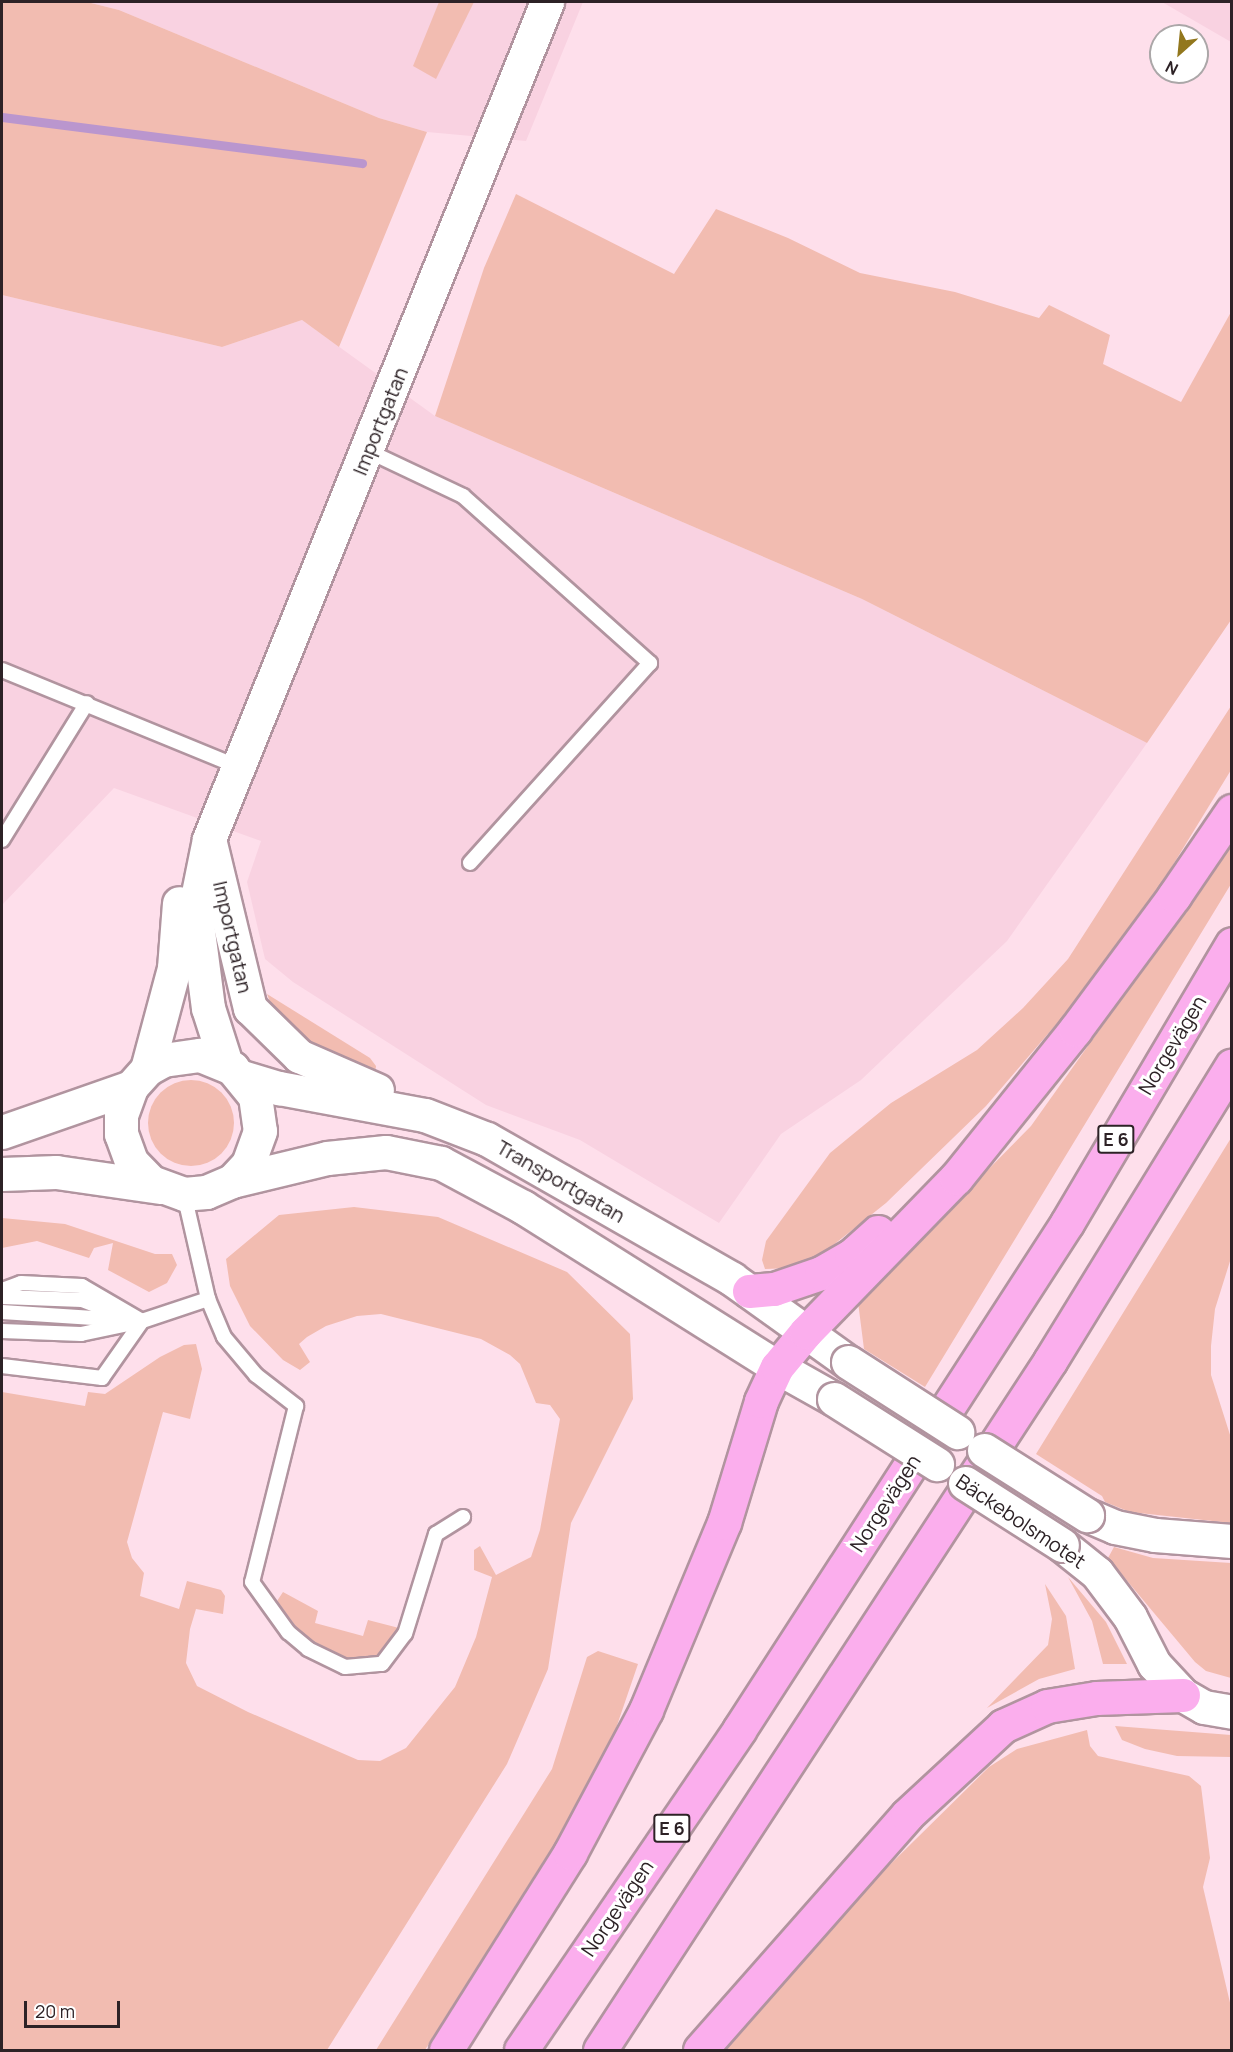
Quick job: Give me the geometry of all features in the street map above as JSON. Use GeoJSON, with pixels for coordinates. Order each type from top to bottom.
{"type":"FeatureCollection","features":[{"type":"Feature","properties":{"kind":"highway"},"geometry":{"type":"LineString","coordinates":[[446,2050],[570,1853],[646,1710],[724,1523],[761,1401],[777,1367],[806,1332],[956,1178],[991,1136],[1167,906],[1232,811]]}},
{"type":"Feature","properties":{"kind":"highway","name":"Norgevägen"},"geometry":{"type":"LineString","coordinates":[[521,2050],[739,1730],[1060,1233],[1232,944]]}},
{"type":"Feature","properties":{"kind":"highway"},"geometry":{"type":"LineString","coordinates":[[600,2050],[796,1756],[1073,1325],[1232,1065]]}},
{"type":"Feature","properties":{"kind":"highway"},"geometry":{"type":"LineString","coordinates":[[749,1291],[804,1280],[850,1256],[947,1169],[991,1136]]}},
{"type":"Feature","properties":{"kind":"highway"},"geometry":{"type":"LineString","coordinates":[[700,2050],[907,1815],[1003,1726],[1047,1706],[1096,1698],[1183,1695]]}},
{"type":"Feature","properties":{"kind":"street","name":"Importgatan"},"geometry":{"type":"LineString","coordinates":[[234,1071],[208,1008],[195,908],[209,839],[368,451],[547,2]]}},
{"type":"Feature","properties":{"kind":"street","name":"Importgatan"},"geometry":{"type":"LineString","coordinates":[[139,1078],[174,968],[183,874],[209,839]]}},
{"type":"Feature","properties":{"kind":"street","name":"Importgatan"},"geometry":{"type":"LineString","coordinates":[[209,839],[250,1008],[299,1056],[397,1098],[424,1115]]}},
{"type":"Feature","properties":{"kind":"street","name":"Transportgatan"},"geometry":{"type":"LineString","coordinates":[[2,1132],[139,1078],[172,1056],[191,1054],[279,1088],[424,1115],[487,1139],[749,1291],[848,1362]]}},
{"type":"Feature","properties":{"kind":"street"},"geometry":{"type":"LineString","coordinates":[[2,1174],[56,1172],[172,1191],[213,1191],[232,1180],[248,1164],[260,1131],[259,1108],[234,1071]]}},
{"type":"Feature","properties":{"kind":"street"},"geometry":{"type":"LineString","coordinates":[[139,1078],[121,1115],[123,1143],[137,1169],[172,1191]]}},
{"type":"Feature","properties":{"kind":"street"},"geometry":{"type":"LineString","coordinates":[[232,1180],[327,1158],[386,1152],[441,1163],[523,1207],[777,1367]]}},
{"type":"Feature","properties":{"kind":"street","name":"Bäckebolsmotet"},"geometry":{"type":"LineString","coordinates":[[848,1362],[1086,1515],[1115,1527],[1155,1535],[1232,1541]]}},
{"type":"Feature","properties":{"kind":"street","name":"Bäckebolsmotet"},"geometry":{"type":"LineString","coordinates":[[777,1367],[834,1398],[1062,1545],[1097,1573],[1130,1617],[1154,1664],[1183,1695],[1204,1707],[1232,1712]]}},
{"type":"Feature","properties":{"kind":"lane"},"geometry":{"type":"LineString","coordinates":[[368,451],[463,496],[650,663],[470,863]]}},
{"type":"Feature","properties":{"kind":"lane"},"geometry":{"type":"LineString","coordinates":[[2,670],[239,767]]}},
{"type":"Feature","properties":{"kind":"lane"},"geometry":{"type":"LineString","coordinates":[[2,840],[87,703]]}},
{"type":"Feature","properties":{"kind":"lane"},"geometry":{"type":"LineString","coordinates":[[172,1191],[208,1299],[224,1337],[256,1376],[296,1406],[252,1582],[288,1632],[308,1649],[345,1667],[382,1664],[405,1634],[436,1534],[463,1517]]}},
{"type":"Feature","properties":{"kind":"lane"},"geometry":{"type":"LineString","coordinates":[[2,1290],[21,1283],[82,1286],[142,1321]]}},
{"type":"Feature","properties":{"kind":"lane"},"geometry":{"type":"LineString","coordinates":[[2,1297],[82,1300],[142,1321]]}},
{"type":"Feature","properties":{"kind":"lane"},"geometry":{"type":"LineString","coordinates":[[2,1331],[81,1334],[142,1321],[208,1299]]}},
{"type":"Feature","properties":{"kind":"lane"},"geometry":{"type":"LineString","coordinates":[[2,1312],[142,1321]]}},
{"type":"Feature","properties":{"kind":"lane"},"geometry":{"type":"LineString","coordinates":[[2,1366],[102,1378],[142,1321]]}},
{"type":"Feature","properties":{"kind":"shaded area"},"geometry":{"type":"Polygon","coordinates":[[[2,2],[87,2],[119,10],[379,118],[427,132],[339,347],[302,320],[222,347],[2,295],[2,2]]]}},
{"type":"Feature","properties":{"kind":"shaded area"},"geometry":{"type":"Polygon","coordinates":[[[87,2],[583,2],[526,141],[427,132],[379,118],[119,10],[87,2]]]}},
{"type":"Feature","properties":{"kind":"shaded area"},"geometry":{"type":"Polygon","coordinates":[[[439,2],[474,2],[436,79],[413,66],[439,2]]]}},
{"type":"Feature","properties":{"kind":"shaded area"},"geometry":{"type":"Polygon","coordinates":[[[1162,2],[1231,2],[1231,42],[1209,29],[1209,24],[1200,24],[1162,2]]]}},
{"type":"Feature","properties":{"kind":"shaded area"},"geometry":{"type":"Polygon","coordinates":[[[516,194],[674,274],[716,209],[788,238],[860,273],[955,292],[1039,318],[1049,305],[1110,335],[1103,364],[1181,402],[1231,312],[1231,620],[1147,743],[862,599],[435,416],[484,268],[516,194]]]}},
{"type":"Feature","properties":{"kind":"shaded area"},"geometry":{"type":"Polygon","coordinates":[[[2,295],[222,347],[302,320],[435,416],[862,599],[1147,743],[1007,941],[861,1080],[781,1134],[719,1223],[580,1140],[486,1105],[293,982],[265,959],[247,882],[261,841],[114,788],[2,905],[2,295]]]}},
{"type":"Feature","properties":{"kind":"shaded area"},"geometry":{"type":"Polygon","coordinates":[[[1231,706],[1231,770],[1157,891],[1065,1014],[986,1106],[886,1203],[817,1258],[793,1268],[765,1269],[762,1260],[766,1241],[830,1153],[891,1103],[977,1050],[1023,1008],[1068,959],[1231,706]]]}},
{"type":"Feature","properties":{"kind":"shaded area"},"geometry":{"type":"Polygon","coordinates":[[[1231,845],[1231,884],[925,1387],[864,1349],[858,1302],[1031,1126],[1231,845]]]}},
{"type":"Feature","properties":{"kind":"shaded area"},"geometry":{"type":"Polygon","coordinates":[[[267,994],[370,1058],[376,1066],[375,1074],[322,1055],[273,1010],[267,994]]]}},
{"type":"Feature","properties":{"kind":"shaded area"},"geometry":{"type":"Polygon","coordinates":[[[191,1080],[215,1087],[227,1099],[234,1123],[227,1147],[215,1159],[191,1166],[167,1159],[155,1147],[148,1123],[155,1099],[167,1087],[191,1080]]]}},
{"type":"Feature","properties":{"kind":"shaded area"},"geometry":{"type":"Polygon","coordinates":[[[1231,1138],[1231,1258],[1215,1309],[1211,1375],[1231,1438],[1231,1523],[1130,1512],[1105,1502],[1102,1496],[1036,1454],[1231,1138]]]}},
{"type":"Feature","properties":{"kind":"shaded area"},"geometry":{"type":"Polygon","coordinates":[[[354,1207],[438,1217],[567,1272],[630,1334],[633,1399],[571,1523],[548,1669],[507,1764],[327,2050],[2,2050],[2,1392],[85,1406],[88,1392],[105,1394],[160,1357],[184,1345],[196,1344],[202,1369],[190,1419],[163,1412],[127,1542],[132,1558],[144,1573],[140,1596],[179,1609],[187,1581],[221,1590],[225,1596],[223,1614],[196,1609],[190,1629],[186,1663],[197,1686],[248,1712],[358,1760],[380,1761],[406,1748],[455,1687],[476,1637],[492,1577],[474,1570],[474,1550],[480,1546],[496,1575],[531,1557],[540,1530],[560,1419],[550,1405],[536,1403],[520,1364],[510,1355],[481,1339],[381,1314],[357,1316],[326,1326],[307,1337],[299,1344],[310,1362],[300,1370],[283,1360],[250,1326],[230,1286],[226,1259],[279,1215],[354,1207]]]}},
{"type":"Feature","properties":{"kind":"shaded area"},"geometry":{"type":"Polygon","coordinates":[[[2,1218],[65,1224],[155,1254],[172,1254],[177,1265],[167,1283],[149,1292],[108,1270],[113,1243],[94,1248],[89,1258],[37,1241],[2,1248],[2,1218]]]}},
{"type":"Feature","properties":{"kind":"shaded area"},"geometry":{"type":"Polygon","coordinates":[[[1114,1547],[1153,1558],[1231,1563],[1231,1678],[1206,1671],[1195,1662],[1108,1558],[1114,1547]]]}},
{"type":"Feature","properties":{"kind":"shaded area"},"geometry":{"type":"Polygon","coordinates":[[[1068,1577],[1106,1622],[1127,1664],[1103,1664],[1092,1621],[1068,1577]]]}},
{"type":"Feature","properties":{"kind":"shaded area"},"geometry":{"type":"Polygon","coordinates":[[[1045,1584],[1066,1616],[1075,1669],[1039,1679],[987,1708],[1048,1645],[1052,1619],[1045,1584]]]}},
{"type":"Feature","properties":{"kind":"shaded area"},"geometry":{"type":"Polygon","coordinates":[[[283,1592],[318,1611],[315,1623],[363,1636],[368,1620],[399,1628],[380,1658],[346,1661],[303,1636],[277,1601],[283,1592]]]}},
{"type":"Feature","properties":{"kind":"shaded area"},"geometry":{"type":"Polygon","coordinates":[[[598,1651],[638,1664],[612,1740],[559,1837],[425,2050],[376,2050],[552,1769],[587,1657],[598,1651]]]}},
{"type":"Feature","properties":{"kind":"shaded area"},"geometry":{"type":"Polygon","coordinates":[[[1115,1726],[1231,1735],[1231,1757],[1177,1756],[1145,1749],[1122,1740],[1115,1726]]]}},
{"type":"Feature","properties":{"kind":"shaded area"},"geometry":{"type":"Polygon","coordinates":[[[1087,1730],[1090,1746],[1098,1756],[1189,1776],[1201,1786],[1210,1858],[1203,1887],[1231,2007],[1231,2050],[723,2050],[844,1910],[989,1767],[1017,1749],[1087,1730]]]}},
{"type":"Feature","properties":{"kind":"waterway"},"geometry":{"type":"LineString","coordinates":[[2,117],[362,163]]}}]}
